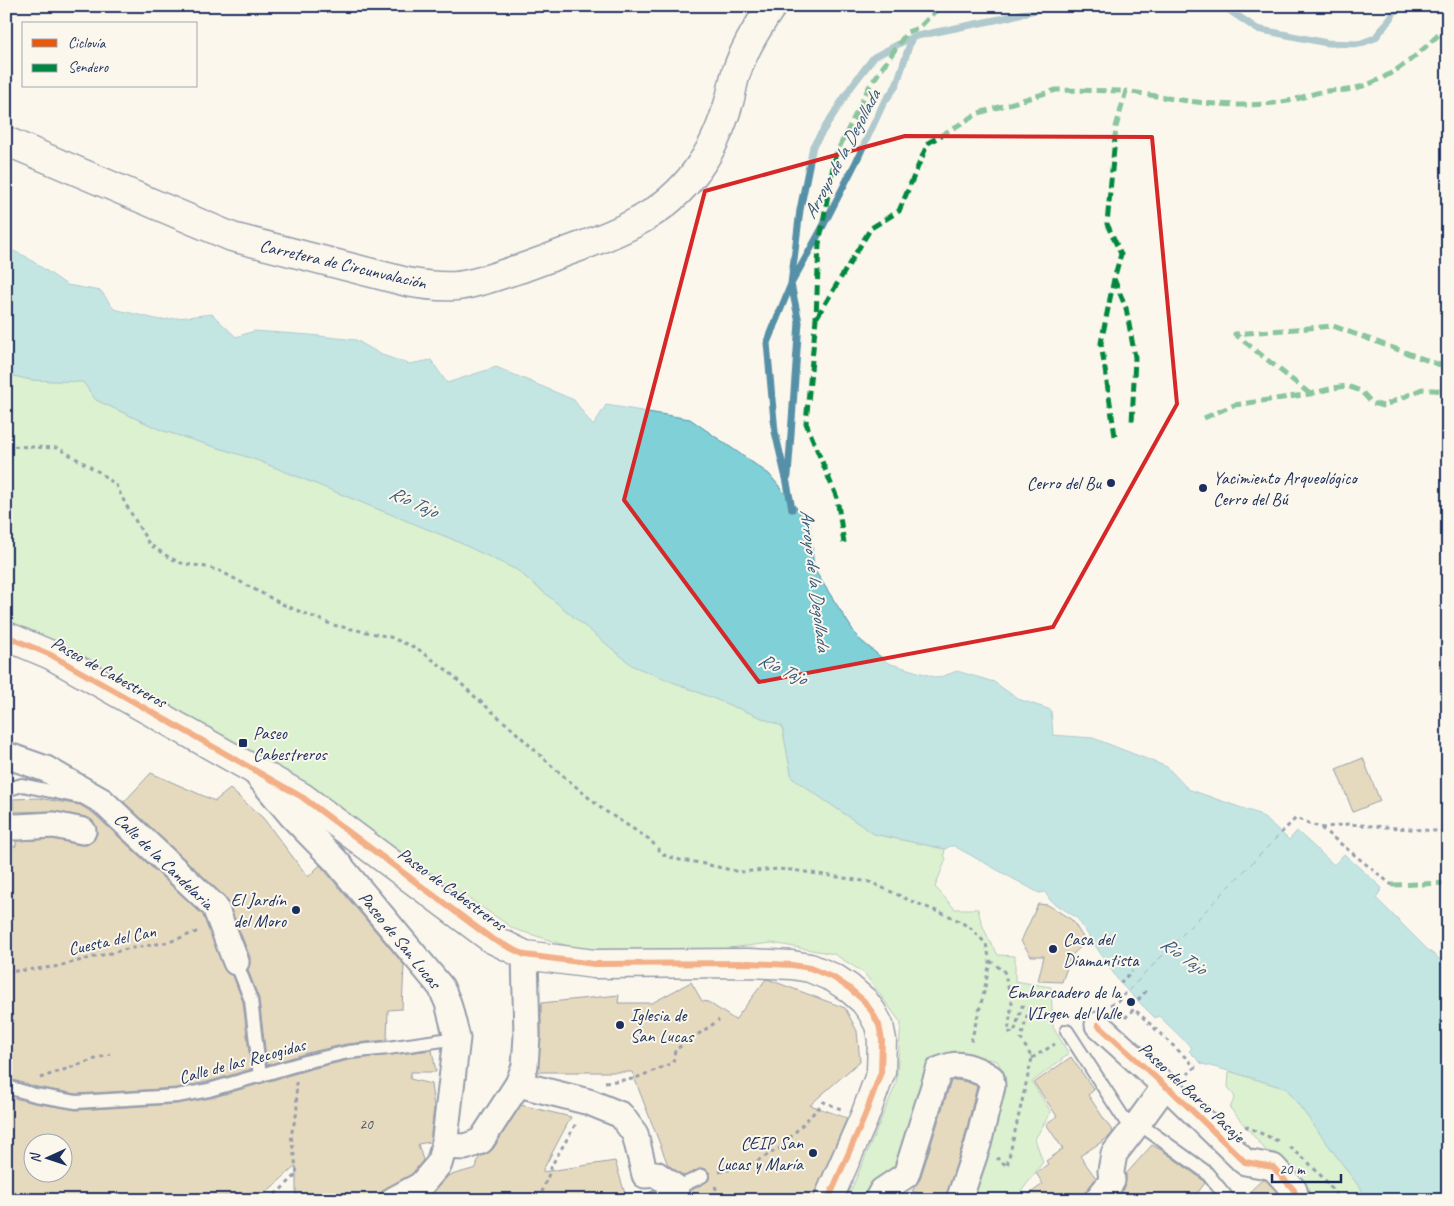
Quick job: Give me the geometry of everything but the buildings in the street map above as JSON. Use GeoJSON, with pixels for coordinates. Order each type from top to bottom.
{"type":"FeatureCollection","features":[{"type":"Feature","properties":{"kind":"street","name":"Carretera de Circunvalación"},"geometry":{"type":"LineString","coordinates":[[6,141],[232,237],[407,282],[432,286],[457,286],[544,260],[613,234],[640,221],[662,206],[685,185],[702,164],[728,104],[737,71],[748,46],[772,6]]}},
{"type":"Feature","properties":{"kind":"street","name":"Paseo de Cabestreros"},"geometry":{"type":"LineString","coordinates":[[6,636],[51,655],[302,797],[492,939],[525,955],[594,964],[748,963],[792,965],[810,968],[834,978],[849,988],[864,1001],[879,1025],[882,1040],[881,1072],[864,1118],[828,1200]]}},
{"type":"Feature","properties":{"kind":"street","name":"Calle de la Candelaria"},"geometry":{"type":"LineString","coordinates":[[6,755],[46,769],[102,801],[215,907],[236,962]]}},
{"type":"Feature","properties":{"kind":"street","name":"Paseo de San Lucas"},"geometry":{"type":"LineString","coordinates":[[253,770],[292,816],[336,861],[441,987],[448,1003],[457,1038],[444,1146],[439,1164],[421,1185],[393,1200]]}},
{"type":"Feature","properties":{"kind":"street"},"geometry":{"type":"LineString","coordinates":[[6,826],[54,825],[83,831]]}},
{"type":"Feature","properties":{"kind":"street"},"geometry":{"type":"LineString","coordinates":[[444,1146],[466,1147],[481,1141],[518,1084],[525,1066],[527,1036],[525,955]]}},
{"type":"Feature","properties":{"kind":"street","name":"Paseo del Barco Pasaje"},"geometry":{"type":"LineString","coordinates":[[1098,1025],[1164,1086],[1171,1090],[1245,1162],[1273,1167],[1294,1190],[1296,1200]]}},
{"type":"Feature","properties":{"kind":"street"},"geometry":{"type":"LineString","coordinates":[[877,1200],[882,1191],[906,1175],[939,1070],[952,1065],[964,1066],[984,1073],[991,1078],[992,1086],[978,1144],[959,1200]]}},
{"type":"Feature","properties":{"kind":"street"},"geometry":{"type":"LineString","coordinates":[[518,1084],[589,1102],[621,1115],[635,1134],[645,1175],[656,1174],[676,1188]]}},
{"type":"Feature","properties":{"kind":"street","name":"Paseo del Barco Pasaje"},"geometry":{"type":"LineString","coordinates":[[1104,1191],[1111,1171],[1114,1154],[1164,1086]]}},
{"type":"Feature","properties":{"kind":"lane"},"geometry":{"type":"LineString","coordinates":[[6,790],[22,785],[102,801]]}},
{"type":"Feature","properties":{"kind":"lane"},"geometry":{"type":"LineString","coordinates":[[236,962],[251,1000],[260,1076]]}},
{"type":"Feature","properties":{"kind":"lane"},"geometry":{"type":"LineString","coordinates":[[1068,1033],[1135,1127],[1206,1172],[1229,1200]]}},
{"type":"Feature","properties":{"kind":"lane","name":"Calle de las Recogidas"},"geometry":{"type":"LineString","coordinates":[[9,1088],[35,1095],[76,1102],[177,1096],[208,1090],[348,1052],[457,1038]]}},
{"type":"Feature","properties":{"kind":"lane"},"geometry":{"type":"LineString","coordinates":[[651,1200],[702,1176]]}},
{"type":"Feature","properties":{"kind":"path"},"geometry":{"type":"LineString","coordinates":[[6,446],[58,448],[99,472],[116,485],[149,544],[170,558],[184,564],[202,566],[220,572],[282,604],[333,625],[390,637],[418,649],[448,671],[602,809],[648,839],[664,855],[740,872],[778,869],[792,870],[870,882],[954,918],[972,930],[986,944],[990,961],[984,992],[964,1066]]}},
{"type":"Feature","properties":{"kind":"path"},"geometry":{"type":"LineString","coordinates":[[1281,833],[1296,818],[1321,828],[1392,886]]}},
{"type":"Feature","properties":{"kind":"path"},"geometry":{"type":"LineString","coordinates":[[1321,828],[1348,824],[1448,832]]}},
{"type":"Feature","properties":{"kind":"path"},"geometry":{"type":"LineString","coordinates":[[978,1144],[1008,1166],[1032,1058],[1021,1039],[1029,1008],[1022,1006],[1014,1033],[1008,1032],[1012,1002],[1004,971],[990,961]]}},
{"type":"Feature","properties":{"kind":"path"},"geometry":{"type":"LineString","coordinates":[[1120,983],[1132,971]]}},
{"type":"Feature","properties":{"kind":"path"},"geometry":{"type":"LineString","coordinates":[[1138,1000],[1148,989]]}},
{"type":"Feature","properties":{"kind":"path"},"geometry":{"type":"LineString","coordinates":[[1118,1002],[1128,991]]}},
{"type":"Feature","properties":{"kind":"path"},"geometry":{"type":"LineString","coordinates":[[1134,1009],[1195,1067]]}},
{"type":"Feature","properties":{"kind":"path"},"geometry":{"type":"LineString","coordinates":[[633,1079],[673,1063],[675,1050],[718,1020]]}},
{"type":"Feature","properties":{"kind":"path"},"geometry":{"type":"LineString","coordinates":[[1032,1058],[1068,1033]]}},
{"type":"Feature","properties":{"kind":"path"},"geometry":{"type":"LineString","coordinates":[[9,1088],[110,1054]]}},
{"type":"Feature","properties":{"kind":"path"},"geometry":{"type":"LineString","coordinates":[[269,1200],[297,1174],[291,1135],[297,1112],[295,1066]]}},
{"type":"Feature","properties":{"kind":"path"},"geometry":{"type":"LineString","coordinates":[[539,1200],[553,1163],[589,1102]]}},
{"type":"Feature","properties":{"kind":"path"},"geometry":{"type":"LineString","coordinates":[[702,1176],[750,1165],[780,1148],[824,1102],[864,1118]]}},
{"type":"Feature","properties":{"kind":"highlighted area"},"geometry":{"type":"Polygon","coordinates":[[[905,136],[1152,137],[1177,404],[1053,627],[759,682],[624,500],[705,191],[905,136]]]}},
{"type":"Feature","properties":{"kind":"green space"},"geometry":{"type":"Polygon","coordinates":[[[6,374],[31,380],[83,382],[96,400],[161,430],[254,459],[452,539],[517,570],[633,666],[782,726],[792,778],[874,834],[945,849],[944,855],[946,859],[935,887],[955,909],[978,909],[983,927],[998,955],[1015,956],[1015,981],[1051,987],[1053,1027],[1069,1054],[1032,1082],[1051,1112],[1035,1139],[1043,1162],[1015,1200],[965,1200],[997,1102],[1005,1094],[1005,1075],[997,1061],[987,1059],[979,1061],[956,1055],[908,1160],[872,1200],[847,1200],[896,1084],[901,1023],[864,973],[834,954],[772,943],[678,954],[584,951],[514,929],[269,763],[6,624],[6,374]]]}},
{"type":"Feature","properties":{"kind":"green space"},"geometry":{"type":"Polygon","coordinates":[[[1229,1071],[1287,1089],[1369,1200],[1300,1200],[1299,1190],[1230,1108],[1235,1097],[1228,1087],[1229,1071]]]}},
{"type":"Feature","properties":{"kind":"water","name":"Río Tajo"},"geometry":{"type":"Polygon","coordinates":[[[6,248],[25,256],[67,285],[101,291],[114,309],[160,320],[212,314],[236,337],[254,331],[356,340],[382,355],[409,364],[431,360],[447,383],[496,367],[574,400],[593,426],[606,405],[690,419],[769,474],[810,524],[814,569],[858,638],[888,663],[938,678],[957,671],[994,682],[1018,699],[1051,710],[1053,735],[1093,738],[1167,767],[1188,789],[1259,814],[1289,840],[1297,831],[1334,865],[1344,854],[1382,888],[1376,898],[1427,949],[1448,966],[1448,1200],[1369,1200],[1287,1089],[1202,1064],[1189,1051],[1192,1048],[1159,1016],[1155,1018],[1120,983],[1077,918],[1050,900],[1045,892],[1039,893],[954,846],[945,849],[874,834],[792,778],[782,726],[633,666],[517,570],[452,539],[254,459],[161,430],[96,400],[83,382],[31,380],[6,374],[6,248]]]}},
{"type":"Feature","properties":{"kind":"waterway","name":"Arroyo de la Degollada"},"geometry":{"type":"LineString","coordinates":[[792,509],[775,432],[767,343],[791,284],[800,210],[813,146],[851,87],[874,57],[912,37],[1000,19],[1051,6]]}},
{"type":"Feature","properties":{"kind":"waterway","name":"Arroyo de la Degollada"},"geometry":{"type":"LineString","coordinates":[[1223,6],[1257,29],[1327,43],[1359,44],[1375,38],[1391,18],[1397,6]]}},
{"type":"Feature","properties":{"kind":"waterway","name":"Arroyo de la Degollada"},"geometry":{"type":"LineString","coordinates":[[788,476],[799,322],[791,284],[856,162],[883,104],[896,86],[912,37]]}},
{"type":"Feature","properties":{"kind":"ferry route"},"geometry":{"type":"LineString","coordinates":[[1128,991],[1281,833]]}},
{"type":"Feature","properties":{"kind":"marked path"},"geometry":{"type":"LineString","coordinates":[[844,543],[837,498],[806,423],[816,318],[819,244],[835,156],[869,87],[907,32],[919,28],[937,9],[950,9],[953,6]]}},
{"type":"Feature","properties":{"kind":"marked path"},"geometry":{"type":"LineString","coordinates":[[1115,436],[1101,343],[1121,254],[1107,224],[1116,127],[1126,91],[1207,103],[1247,105],[1288,101],[1324,91],[1347,90],[1376,81],[1390,74],[1415,56],[1448,25]]}},
{"type":"Feature","properties":{"kind":"marked path"},"geometry":{"type":"LineString","coordinates":[[817,317],[871,228],[899,211],[928,143],[979,113],[1056,90],[1126,91]]}},
{"type":"Feature","properties":{"kind":"marked path"},"geometry":{"type":"LineString","coordinates":[[1448,105],[1445,116],[1448,126]]}},
{"type":"Feature","properties":{"kind":"marked path"},"geometry":{"type":"LineString","coordinates":[[1448,204],[1445,210],[1448,242]]}},
{"type":"Feature","properties":{"kind":"marked path"},"geometry":{"type":"LineString","coordinates":[[1114,279],[1126,308],[1135,357],[1132,424]]}},
{"type":"Feature","properties":{"kind":"marked path"},"geometry":{"type":"LineString","coordinates":[[1310,394],[1235,334],[1333,326],[1440,365],[1448,374]]}},
{"type":"Feature","properties":{"kind":"marked path"},"geometry":{"type":"LineString","coordinates":[[1204,418],[1234,405],[1310,394],[1347,386],[1361,391],[1372,403],[1383,406],[1422,389],[1444,391],[1448,389]]}},
{"type":"Feature","properties":{"kind":"marked path"},"geometry":{"type":"LineString","coordinates":[[1392,885],[1448,883]]}},
{"type":"Feature","properties":{"kind":"cycle path"},"geometry":{"type":"LineString","coordinates":[[6,636],[51,655],[302,797],[492,939],[525,955],[594,964],[748,963],[792,965],[810,968],[834,978],[849,988],[864,1001],[879,1025],[882,1040],[881,1072],[864,1118],[828,1200]]}},
{"type":"Feature","properties":{"kind":"cycle path"},"geometry":{"type":"LineString","coordinates":[[1098,1025],[1171,1090],[1245,1162],[1273,1167],[1294,1190],[1296,1200]]}},
{"type":"Feature","properties":{"kind":"place","name":"Cerro del Bu"},"geometry":{"type":"Point","coordinates":[1111,483]}},
{"type":"Feature","properties":{"kind":"place","name":"Yacimiento Arqueológico Cerro del Bú"},"geometry":{"type":"Point","coordinates":[1203,488]}},
{"type":"Feature","properties":{"kind":"place","name":"Paseo Cabestreros"},"geometry":{"type":"Point","coordinates":[243,743]}},
{"type":"Feature","properties":{"kind":"place","name":"El Jardín del Moro"},"geometry":{"type":"Point","coordinates":[296,910]}},
{"type":"Feature","properties":{"kind":"place","name":"Casa del Diamantista"},"geometry":{"type":"Point","coordinates":[1053,949]}},
{"type":"Feature","properties":{"kind":"place","name":"Embarcadero de la VIrgen del Valle"},"geometry":{"type":"Point","coordinates":[1131,1002]}},
{"type":"Feature","properties":{"kind":"place","name":"Iglesia de San Lucas"},"geometry":{"type":"Point","coordinates":[620,1025]}},
{"type":"Feature","properties":{"kind":"place","name":"CEIP San Lucas y María"},"geometry":{"type":"Point","coordinates":[813,1153]}}]}
